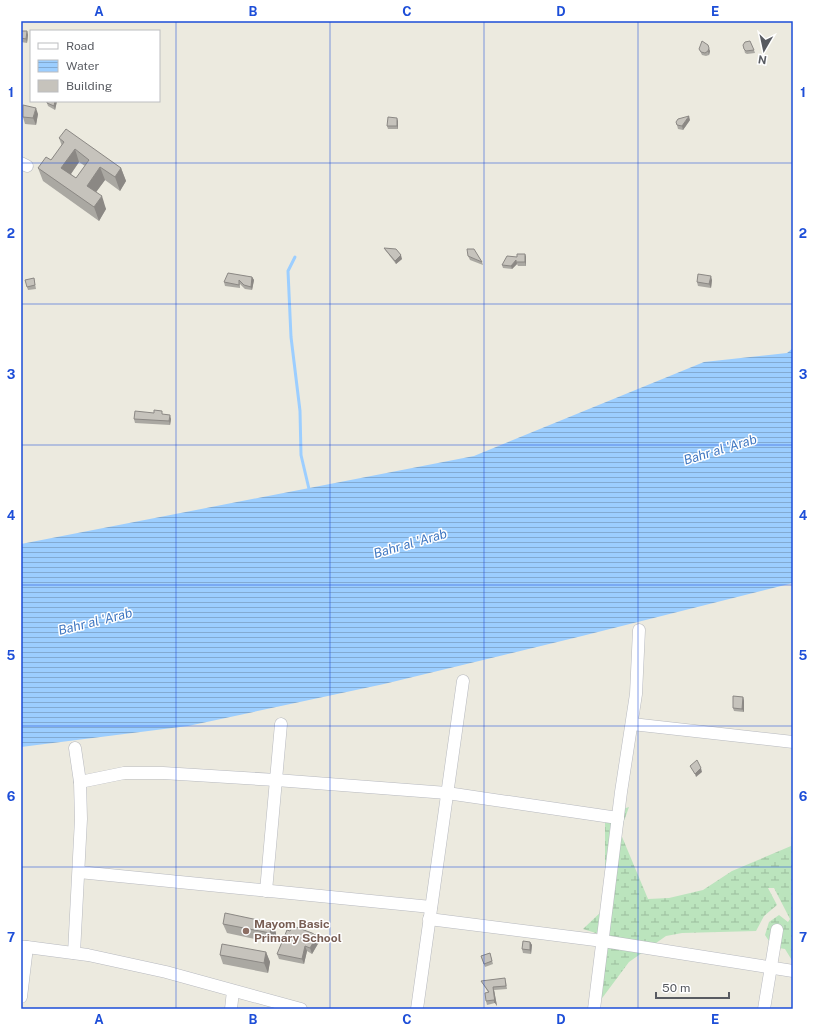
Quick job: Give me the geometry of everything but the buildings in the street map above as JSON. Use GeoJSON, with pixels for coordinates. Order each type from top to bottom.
{"type":"FeatureCollection","features":[{"type":"Feature","properties":{"kind":"street"},"geometry":{"type":"LineString","coordinates":[[594,1009],[618,818],[636,694],[638,630]]}},
{"type":"Feature","properties":{"kind":"street"},"geometry":{"type":"LineString","coordinates":[[417,1009],[463,681]]}},
{"type":"Feature","properties":{"kind":"street"},"geometry":{"type":"LineString","coordinates":[[266,891],[281,724]]}},
{"type":"Feature","properties":{"kind":"street"},"geometry":{"type":"LineString","coordinates":[[632,724],[793,742]]}},
{"type":"Feature","properties":{"kind":"street"},"geometry":{"type":"LineString","coordinates":[[74,953],[81,819],[80,782],[75,748]]}},
{"type":"Feature","properties":{"kind":"street"},"geometry":{"type":"LineString","coordinates":[[80,782],[124,773],[163,773],[276,780],[447,794],[618,818]]}},
{"type":"Feature","properties":{"kind":"street"},"geometry":{"type":"LineString","coordinates":[[78,872],[266,891],[430,913],[793,971]]}},
{"type":"Feature","properties":{"kind":"street"},"geometry":{"type":"LineString","coordinates":[[764,1009],[777,930]]}},
{"type":"Feature","properties":{"kind":"street"},"geometry":{"type":"LineString","coordinates":[[21,997],[24,947],[88,955],[166,972],[301,1009]]}},
{"type":"Feature","properties":{"kind":"street"},"geometry":{"type":"LineString","coordinates":[[231,1009],[234,991]]}},
{"type":"Feature","properties":{"kind":"green space"},"geometry":{"type":"Polygon","coordinates":[[[629,807],[620,832],[648,899],[669,898],[703,890],[732,871],[791,846],[793,817],[793,962],[785,949],[773,947],[765,935],[769,922],[779,915],[788,922],[790,919],[774,888],[768,888],[777,905],[764,916],[756,931],[682,933],[666,936],[629,962],[594,1009],[602,935],[583,929],[605,908],[605,815],[629,807]]]}},
{"type":"Feature","properties":{"kind":"water","name":"Bahr al 'Arab"},"geometry":{"type":"Polygon","coordinates":[[[793,348],[793,583],[384,684],[188,726],[21,747],[21,544],[474,456],[704,362],[787,353],[793,348]]]}},
{"type":"Feature","properties":{"kind":"waterway"},"geometry":{"type":"LineString","coordinates":[[295,257],[288,271],[291,337],[300,411],[301,455],[309,489]]}},
{"type":"Feature","properties":{"kind":"place","name":"Mayom Basic Primary School"},"geometry":{"type":"Point","coordinates":[246,931]}}]}
